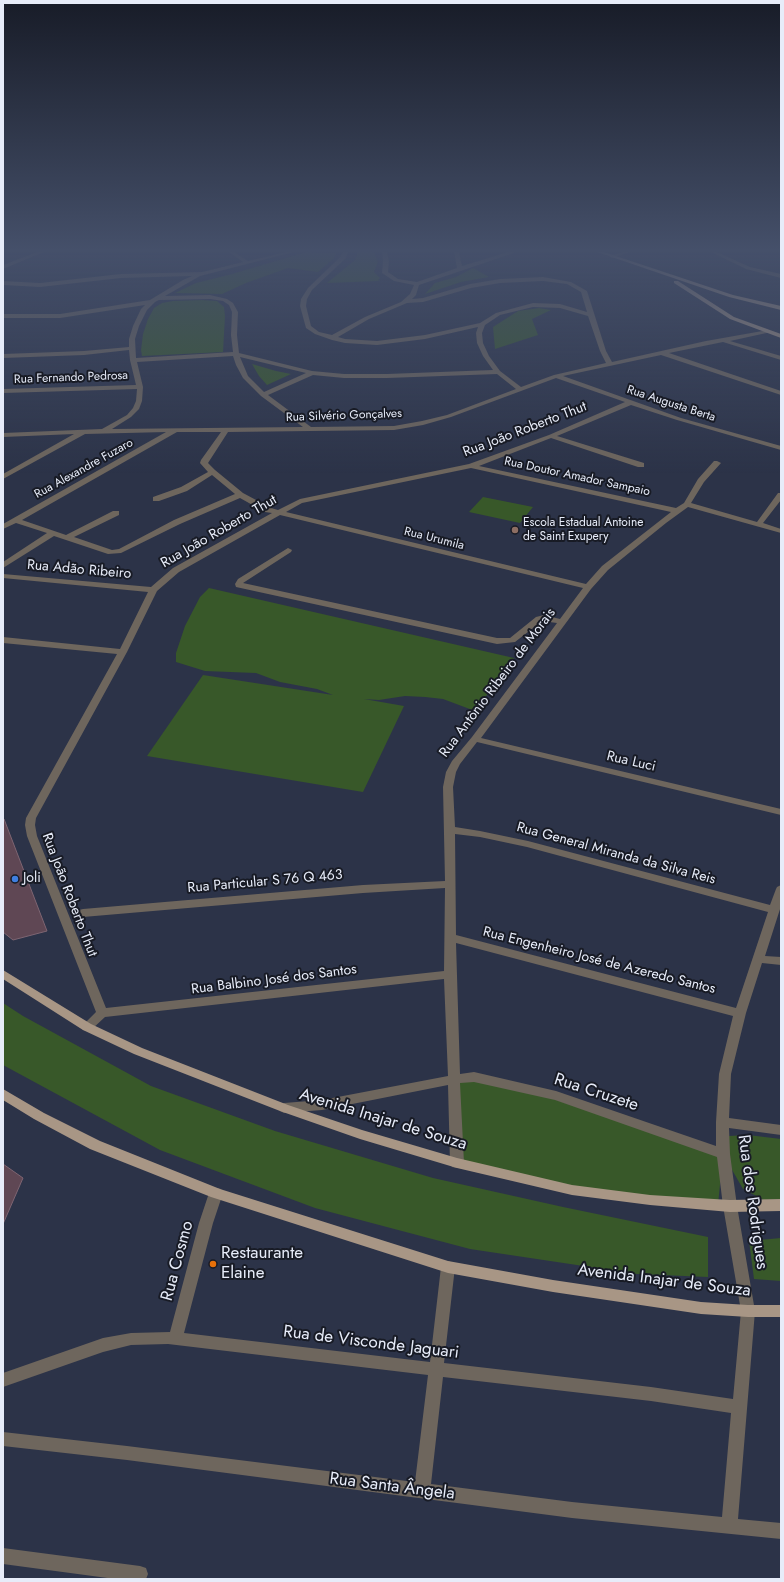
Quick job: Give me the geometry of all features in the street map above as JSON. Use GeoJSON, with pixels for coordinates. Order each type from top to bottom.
{"type":"FeatureCollection","features":[{"type":"Feature","properties":{"kind":"main road"},"geometry":{"type":"LineString","coordinates":[[752,326],[781,336]]}},
{"type":"Feature","properties":{"kind":"main road","name":"Avenida Inajar de Souza"},"geometry":{"type":"LineString","coordinates":[[3,974],[86,1027],[138,1051],[284,1108],[360,1134],[457,1163],[572,1190],[650,1200],[730,1206],[781,1205]]}},
{"type":"Feature","properties":{"kind":"main road","name":"Avenida Inajar de Souza"},"geometry":{"type":"LineString","coordinates":[[3,1094],[40,1116],[95,1145],[216,1193],[448,1267],[553,1286],[701,1308],[748,1311],[781,1311]]}},
{"type":"Feature","properties":{"kind":"street"},"geometry":{"type":"LineString","coordinates":[[104,431],[129,416],[136,409],[139,401],[140,386],[133,360],[132,340],[136,326]]}},
{"type":"Feature","properties":{"kind":"street"},"geometry":{"type":"LineString","coordinates":[[234,326],[236,354],[239,365],[246,377],[264,395],[310,429]]}},
{"type":"Feature","properties":{"kind":"street"},"geometry":{"type":"LineString","coordinates":[[308,326],[317,333],[351,342],[390,342],[425,337],[474,326]]}},
{"type":"Feature","properties":{"kind":"street"},"geometry":{"type":"LineString","coordinates":[[332,338],[353,326]]}},
{"type":"Feature","properties":{"kind":"street"},"geometry":{"type":"LineString","coordinates":[[481,326],[479,333],[480,343],[486,356],[498,372],[520,389]]}},
{"type":"Feature","properties":{"kind":"street"},"geometry":{"type":"LineString","coordinates":[[594,326],[603,351],[610,364]]}},
{"type":"Feature","properties":{"kind":"street","name":"Rua Silvério Gonçalves"},"geometry":{"type":"LineString","coordinates":[[3,435],[84,431],[394,428],[423,423],[449,416],[556,376],[661,352],[768,332]]}},
{"type":"Feature","properties":{"kind":"street"},"geometry":{"type":"LineString","coordinates":[[724,340],[781,358]]}},
{"type":"Feature","properties":{"kind":"street"},"geometry":{"type":"LineString","coordinates":[[3,356],[84,353],[133,348]]}},
{"type":"Feature","properties":{"kind":"street"},"geometry":{"type":"LineString","coordinates":[[661,352],[781,393]]}},
{"type":"Feature","properties":{"kind":"street"},"geometry":{"type":"LineString","coordinates":[[133,360],[236,354],[312,372],[344,376],[498,372]]}},
{"type":"Feature","properties":{"kind":"street"},"geometry":{"type":"LineString","coordinates":[[264,395],[312,372]]}},
{"type":"Feature","properties":{"kind":"street","name":"Rua Augusta Berta"},"geometry":{"type":"LineString","coordinates":[[556,376],[630,403],[726,434],[781,448]]}},
{"type":"Feature","properties":{"kind":"street","name":"Rua Fernando Pedrosa"},"geometry":{"type":"LineString","coordinates":[[3,391],[140,386]]}},
{"type":"Feature","properties":{"kind":"street","name":"Rua João Roberto Thut"},"geometry":{"type":"LineString","coordinates":[[102,1013],[32,836],[30,825],[31,818],[123,652],[153,590],[176,570],[300,500],[471,466],[550,436],[630,403]]}},
{"type":"Feature","properties":{"kind":"street"},"geometry":{"type":"LineString","coordinates":[[156,499],[184,489],[212,472],[204,463],[205,460],[226,430]]}},
{"type":"Feature","properties":{"kind":"street"},"geometry":{"type":"LineString","coordinates":[[3,478],[84,431]]}},
{"type":"Feature","properties":{"kind":"street","name":"Rua Alexandre Fuzaro"},"geometry":{"type":"LineString","coordinates":[[3,527],[176,431]]}},
{"type":"Feature","properties":{"kind":"street"},"geometry":{"type":"LineString","coordinates":[[550,436],[641,465]]}},
{"type":"Feature","properties":{"kind":"street","name":"Rua Antônio Ribeiro de Morais"},"geometry":{"type":"LineString","coordinates":[[457,1163],[450,974],[450,830],[448,787],[451,772],[455,763],[588,587],[605,568],[687,504],[701,481],[717,463]]}},
{"type":"Feature","properties":{"kind":"street","name":"Rua Doutor Amador Sampaio"},"geometry":{"type":"LineString","coordinates":[[471,466],[679,511]]}},
{"type":"Feature","properties":{"kind":"street","name":"Rua Urumila"},"geometry":{"type":"LineString","coordinates":[[212,472],[240,495],[275,513],[588,587]]}},
{"type":"Feature","properties":{"kind":"street"},"geometry":{"type":"LineString","coordinates":[[16,520],[66,538],[116,552],[121,551],[178,522],[240,495]]}},
{"type":"Feature","properties":{"kind":"street"},"geometry":{"type":"LineString","coordinates":[[758,525],[781,495]]}},
{"type":"Feature","properties":{"kind":"street"},"geometry":{"type":"LineString","coordinates":[[687,504],[781,531]]}},
{"type":"Feature","properties":{"kind":"street"},"geometry":{"type":"LineString","coordinates":[[66,538],[116,513]]}},
{"type":"Feature","properties":{"kind":"street"},"geometry":{"type":"LineString","coordinates":[[3,566],[53,533]]}},
{"type":"Feature","properties":{"kind":"street"},"geometry":{"type":"LineString","coordinates":[[288,550],[238,584],[497,641],[512,640],[539,619],[544,618],[562,622]]}},
{"type":"Feature","properties":{"kind":"street","name":"Rua Adão Ribeiro"},"geometry":{"type":"LineString","coordinates":[[3,576],[153,590]]}},
{"type":"Feature","properties":{"kind":"street"},"geometry":{"type":"LineString","coordinates":[[3,640],[123,652]]}},
{"type":"Feature","properties":{"kind":"street","name":"Rua Luci"},"geometry":{"type":"LineString","coordinates":[[475,738],[781,812]]}},
{"type":"Feature","properties":{"kind":"street","name":"Rua General Miranda da Silva Reis"},"geometry":{"type":"LineString","coordinates":[[450,830],[480,834],[528,844],[774,910]]}},
{"type":"Feature","properties":{"kind":"street","name":"Rua Particular S 76 Q 463"},"geometry":{"type":"LineString","coordinates":[[83,913],[363,888],[449,884]]}},
{"type":"Feature","properties":{"kind":"street","name":"Rua dos Rodrigues"},"geometry":{"type":"LineString","coordinates":[[729,1526],[748,1311],[730,1206],[723,1154],[722,1122],[725,1074],[740,1013],[781,889]]}},
{"type":"Feature","properties":{"kind":"street","name":"Rua Engenheiro José de Azeredo Santos"},"geometry":{"type":"LineString","coordinates":[[451,938],[740,1013]]}},
{"type":"Feature","properties":{"kind":"street"},"geometry":{"type":"LineString","coordinates":[[758,959],[781,961]]}},
{"type":"Feature","properties":{"kind":"street","name":"Rua Balbino José dos Santos"},"geometry":{"type":"LineString","coordinates":[[102,1013],[450,974]]}},
{"type":"Feature","properties":{"kind":"street"},"geometry":{"type":"LineString","coordinates":[[86,1027],[102,1013]]}},
{"type":"Feature","properties":{"kind":"street","name":"Rua Cruzete"},"geometry":{"type":"LineString","coordinates":[[284,1108],[322,1105],[454,1079],[474,1077],[556,1096],[723,1154]]}},
{"type":"Feature","properties":{"kind":"street"},"geometry":{"type":"LineString","coordinates":[[722,1122],[781,1130]]}},
{"type":"Feature","properties":{"kind":"street","name":"Rua Cosmo"},"geometry":{"type":"LineString","coordinates":[[175,1340],[206,1223],[216,1193]]}},
{"type":"Feature","properties":{"kind":"street"},"geometry":{"type":"LineString","coordinates":[[422,1490],[448,1267]]}},
{"type":"Feature","properties":{"kind":"street","name":"Rua de Visconde Jaguari"},"geometry":{"type":"LineString","coordinates":[[3,1380],[103,1345],[131,1339],[175,1340],[651,1394],[740,1407]]}},
{"type":"Feature","properties":{"kind":"street","name":"Rua Santa Ângela"},"geometry":{"type":"LineString","coordinates":[[3,1439],[422,1490],[572,1510],[781,1532]]}},
{"type":"Feature","properties":{"kind":"street"},"geometry":{"type":"LineString","coordinates":[[3,1556],[140,1574]]}},
{"type":"Feature","properties":{"kind":"green space"},"geometry":{"type":"Polygon","coordinates":[[[146,326],[224,326],[223,352],[142,356],[141,350],[146,326]]]}},
{"type":"Feature","properties":{"kind":"green space"},"geometry":{"type":"Polygon","coordinates":[[[535,326],[538,335],[495,349],[493,327],[535,326]]]}},
{"type":"Feature","properties":{"kind":"green space"},"geometry":{"type":"Polygon","coordinates":[[[252,364],[291,374],[267,385],[259,376],[252,364]]]}},
{"type":"Feature","properties":{"kind":"green space"},"geometry":{"type":"Polygon","coordinates":[[[483,497],[533,507],[520,523],[469,512],[483,497]]]}},
{"type":"Feature","properties":{"kind":"green space"},"geometry":{"type":"Polygon","coordinates":[[[209,588],[514,658],[475,711],[443,699],[425,697],[405,696],[379,700],[364,699],[404,706],[363,792],[147,756],[203,675],[333,695],[317,689],[280,682],[256,673],[205,671],[176,662],[176,653],[185,626],[200,597],[209,588]]]}},
{"type":"Feature","properties":{"kind":"green space"},"geometry":{"type":"Polygon","coordinates":[[[3,1003],[23,1016],[151,1086],[275,1131],[433,1178],[708,1237],[708,1277],[637,1274],[470,1249],[315,1208],[160,1150],[3,1065],[3,1003]]]}},
{"type":"Feature","properties":{"kind":"green space"},"geometry":{"type":"Polygon","coordinates":[[[474,1078],[547,1097],[723,1154],[718,1205],[642,1199],[457,1163],[457,1081],[474,1078]]]}},
{"type":"Feature","properties":{"kind":"green space"},"geometry":{"type":"Polygon","coordinates":[[[748,1135],[781,1139],[781,1199],[764,1200],[743,1189],[731,1168],[727,1147],[729,1136],[748,1135]]]}},
{"type":"Feature","properties":{"kind":"green space"},"geometry":{"type":"Polygon","coordinates":[[[781,1238],[781,1281],[754,1279],[749,1241],[781,1238]]]}},
{"type":"Feature","properties":{"kind":"building","name":"Joli"},"geometry":{"type":"Polygon","coordinates":[[[3,819],[47,931],[13,940],[3,932],[3,819]]]}},
{"type":"Feature","properties":{"kind":"building"},"geometry":{"type":"Polygon","coordinates":[[[3,1164],[23,1178],[3,1224],[3,1164]]]}},
{"type":"Feature","properties":{"kind":"place","name":"Escola Estadual Antoine de Saint Exupery"},"geometry":{"type":"Point","coordinates":[515,530]}},
{"type":"Feature","properties":{"kind":"place","name":"Joli"},"geometry":{"type":"Point","coordinates":[15,879]}},
{"type":"Feature","properties":{"kind":"place","name":"Restaurante Elaine"},"geometry":{"type":"Point","coordinates":[213,1264]}}]}
